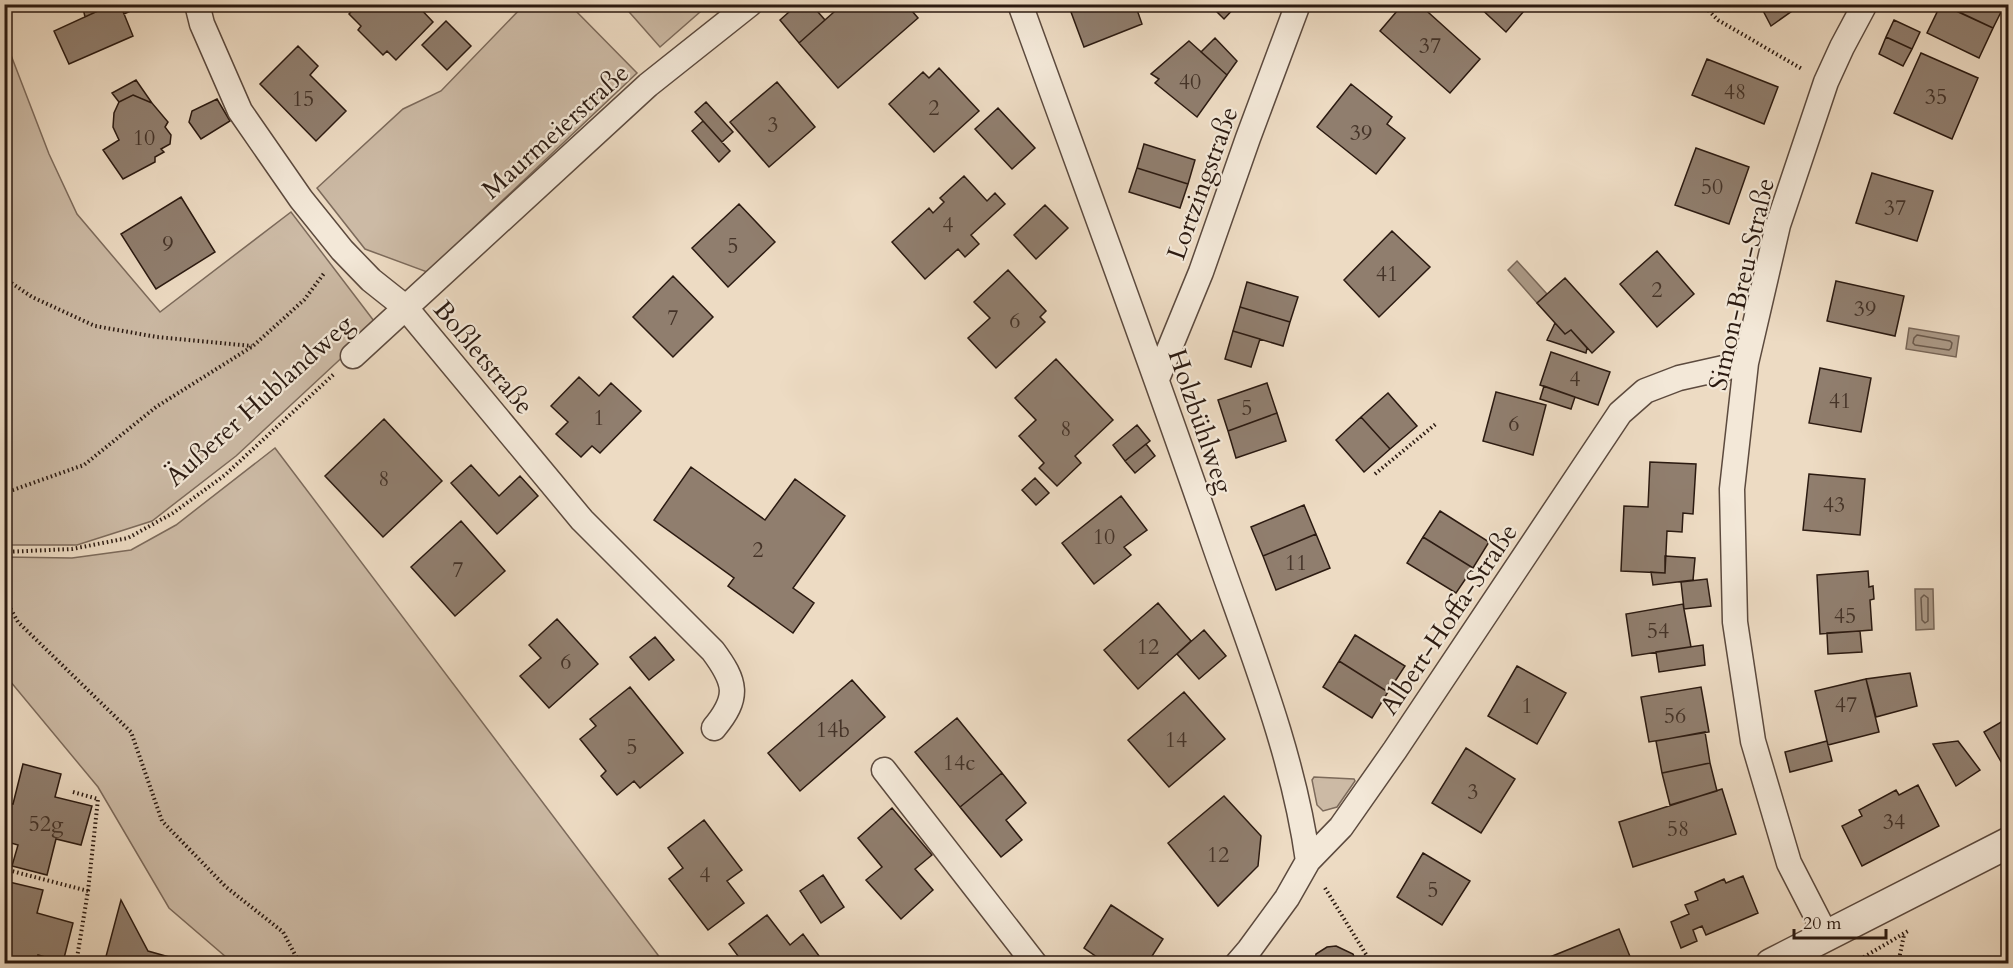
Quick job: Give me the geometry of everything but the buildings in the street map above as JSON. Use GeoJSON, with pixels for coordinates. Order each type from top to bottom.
{"type":"FeatureCollection","features":[{"type":"Feature","properties":{"kind":"street","name":"Boßletstraße"},"geometry":{"type":"LineString","coordinates":[[197,4],[202,24],[240,111],[301,199],[342,250],[371,280],[405,307],[582,520],[712,651],[726,669],[733,685],[732,701],[714,728]]}},
{"type":"Feature","properties":{"kind":"street","name":"Maurmeierstraße"},"geometry":{"type":"LineString","coordinates":[[405,307],[648,85],[750,4]]}},
{"type":"Feature","properties":{"kind":"street","name":"Holzbühlweg"},"geometry":{"type":"LineString","coordinates":[[1020,4],[1157,379],[1290,766],[1302,818],[1308,861]]}},
{"type":"Feature","properties":{"kind":"street","name":"Lortzingstraße"},"geometry":{"type":"LineString","coordinates":[[1157,379],[1202,272],[1248,138],[1298,4]]}},
{"type":"Feature","properties":{"kind":"street","name":"Simon-Breu-Straße"},"geometry":{"type":"LineString","coordinates":[[1826,935],[1789,863],[1753,741],[1735,622],[1732,489],[1746,363],[1778,225],[1826,82],[1865,4]]}},
{"type":"Feature","properties":{"kind":"street","name":"Äußerer Hublandweg"},"geometry":{"type":"LineString","coordinates":[[353,356],[405,307]]}},
{"type":"Feature","properties":{"kind":"street","name":"Albert-Hoffa-Straße"},"geometry":{"type":"LineString","coordinates":[[1237,963],[1287,898],[1308,861],[1341,826],[1395,750],[1620,413],[1645,391],[1679,378],[1746,363]]}},
{"type":"Feature","properties":{"kind":"street"},"geometry":{"type":"LineString","coordinates":[[884,770],[1035,963]]}},
{"type":"Feature","properties":{"kind":"street"},"geometry":{"type":"LineString","coordinates":[[1771,963],[2008,843]]}},
{"type":"Feature","properties":{"kind":"path"},"geometry":{"type":"LineString","coordinates":[[1702,4],[1718,20],[1826,82]]}},
{"type":"Feature","properties":{"kind":"path"},"geometry":{"type":"LineString","coordinates":[[4,493],[84,465],[156,407],[253,346],[304,300],[342,250]]}},
{"type":"Feature","properties":{"kind":"path"},"geometry":{"type":"LineString","coordinates":[[4,278],[32,297],[95,326],[157,337],[253,346]]}},
{"type":"Feature","properties":{"kind":"path","name":"Äußerer Hublandweg"},"geometry":{"type":"LineString","coordinates":[[4,552],[72,549],[128,538],[173,513],[225,475],[353,356]]}},
{"type":"Feature","properties":{"kind":"path"},"geometry":{"type":"LineString","coordinates":[[1375,474],[1437,423]]}},
{"type":"Feature","properties":{"kind":"path"},"geometry":{"type":"LineString","coordinates":[[4,597],[18,622],[130,732],[162,820],[226,886],[283,932],[300,963]]}},
{"type":"Feature","properties":{"kind":"path"},"geometry":{"type":"LineString","coordinates":[[73,792],[98,799],[88,891],[76,963]]}},
{"type":"Feature","properties":{"kind":"path"},"geometry":{"type":"LineString","coordinates":[[1308,861],[1371,963]]}},
{"type":"Feature","properties":{"kind":"path"},"geometry":{"type":"LineString","coordinates":[[4,868],[88,891]]}},
{"type":"Feature","properties":{"kind":"path"},"geometry":{"type":"LineString","coordinates":[[1852,963],[1904,934],[1898,963]]}},
{"type":"Feature","properties":{"kind":"shaded area"},"geometry":{"type":"Polygon","coordinates":[[[524,5],[570,5],[637,73],[427,272],[365,249],[317,188],[403,109],[441,91],[524,5]]]}},
{"type":"Feature","properties":{"kind":"shaded area"},"geometry":{"type":"Polygon","coordinates":[[[623,5],[708,5],[660,47],[623,5]]]}},
{"type":"Feature","properties":{"kind":"shaded area"},"geometry":{"type":"Polygon","coordinates":[[[4,37],[49,154],[77,214],[160,312],[291,212],[377,325],[236,456],[152,521],[77,545],[5,545],[4,37]]]}},
{"type":"Feature","properties":{"kind":"shaded area"},"geometry":{"type":"Polygon","coordinates":[[[275,448],[664,963],[233,963],[169,908],[98,787],[5,675],[5,557],[72,558],[131,550],[176,525],[275,448]]]}},
{"type":"Feature","properties":{"kind":"shaded area"},"geometry":{"type":"Polygon","coordinates":[[[1314,777],[1354,779],[1355,781],[1337,807],[1323,811],[1317,805],[1312,780],[1314,777]]]}},
{"type":"Feature","properties":{"kind":"water"},"geometry":{"type":"Polygon","coordinates":[[[1517,261],[1547,294],[1537,303],[1508,270],[1517,261]]]}},
{"type":"Feature","properties":{"kind":"water"},"geometry":{"type":"Polygon","coordinates":[[[1909,328],[1959,336],[1956,357],[1906,349],[1909,328]]]}},
{"type":"Feature","properties":{"kind":"water"},"geometry":{"type":"Polygon","coordinates":[[[1915,589],[1933,589],[1934,629],[1916,630],[1915,589]]]}}]}
